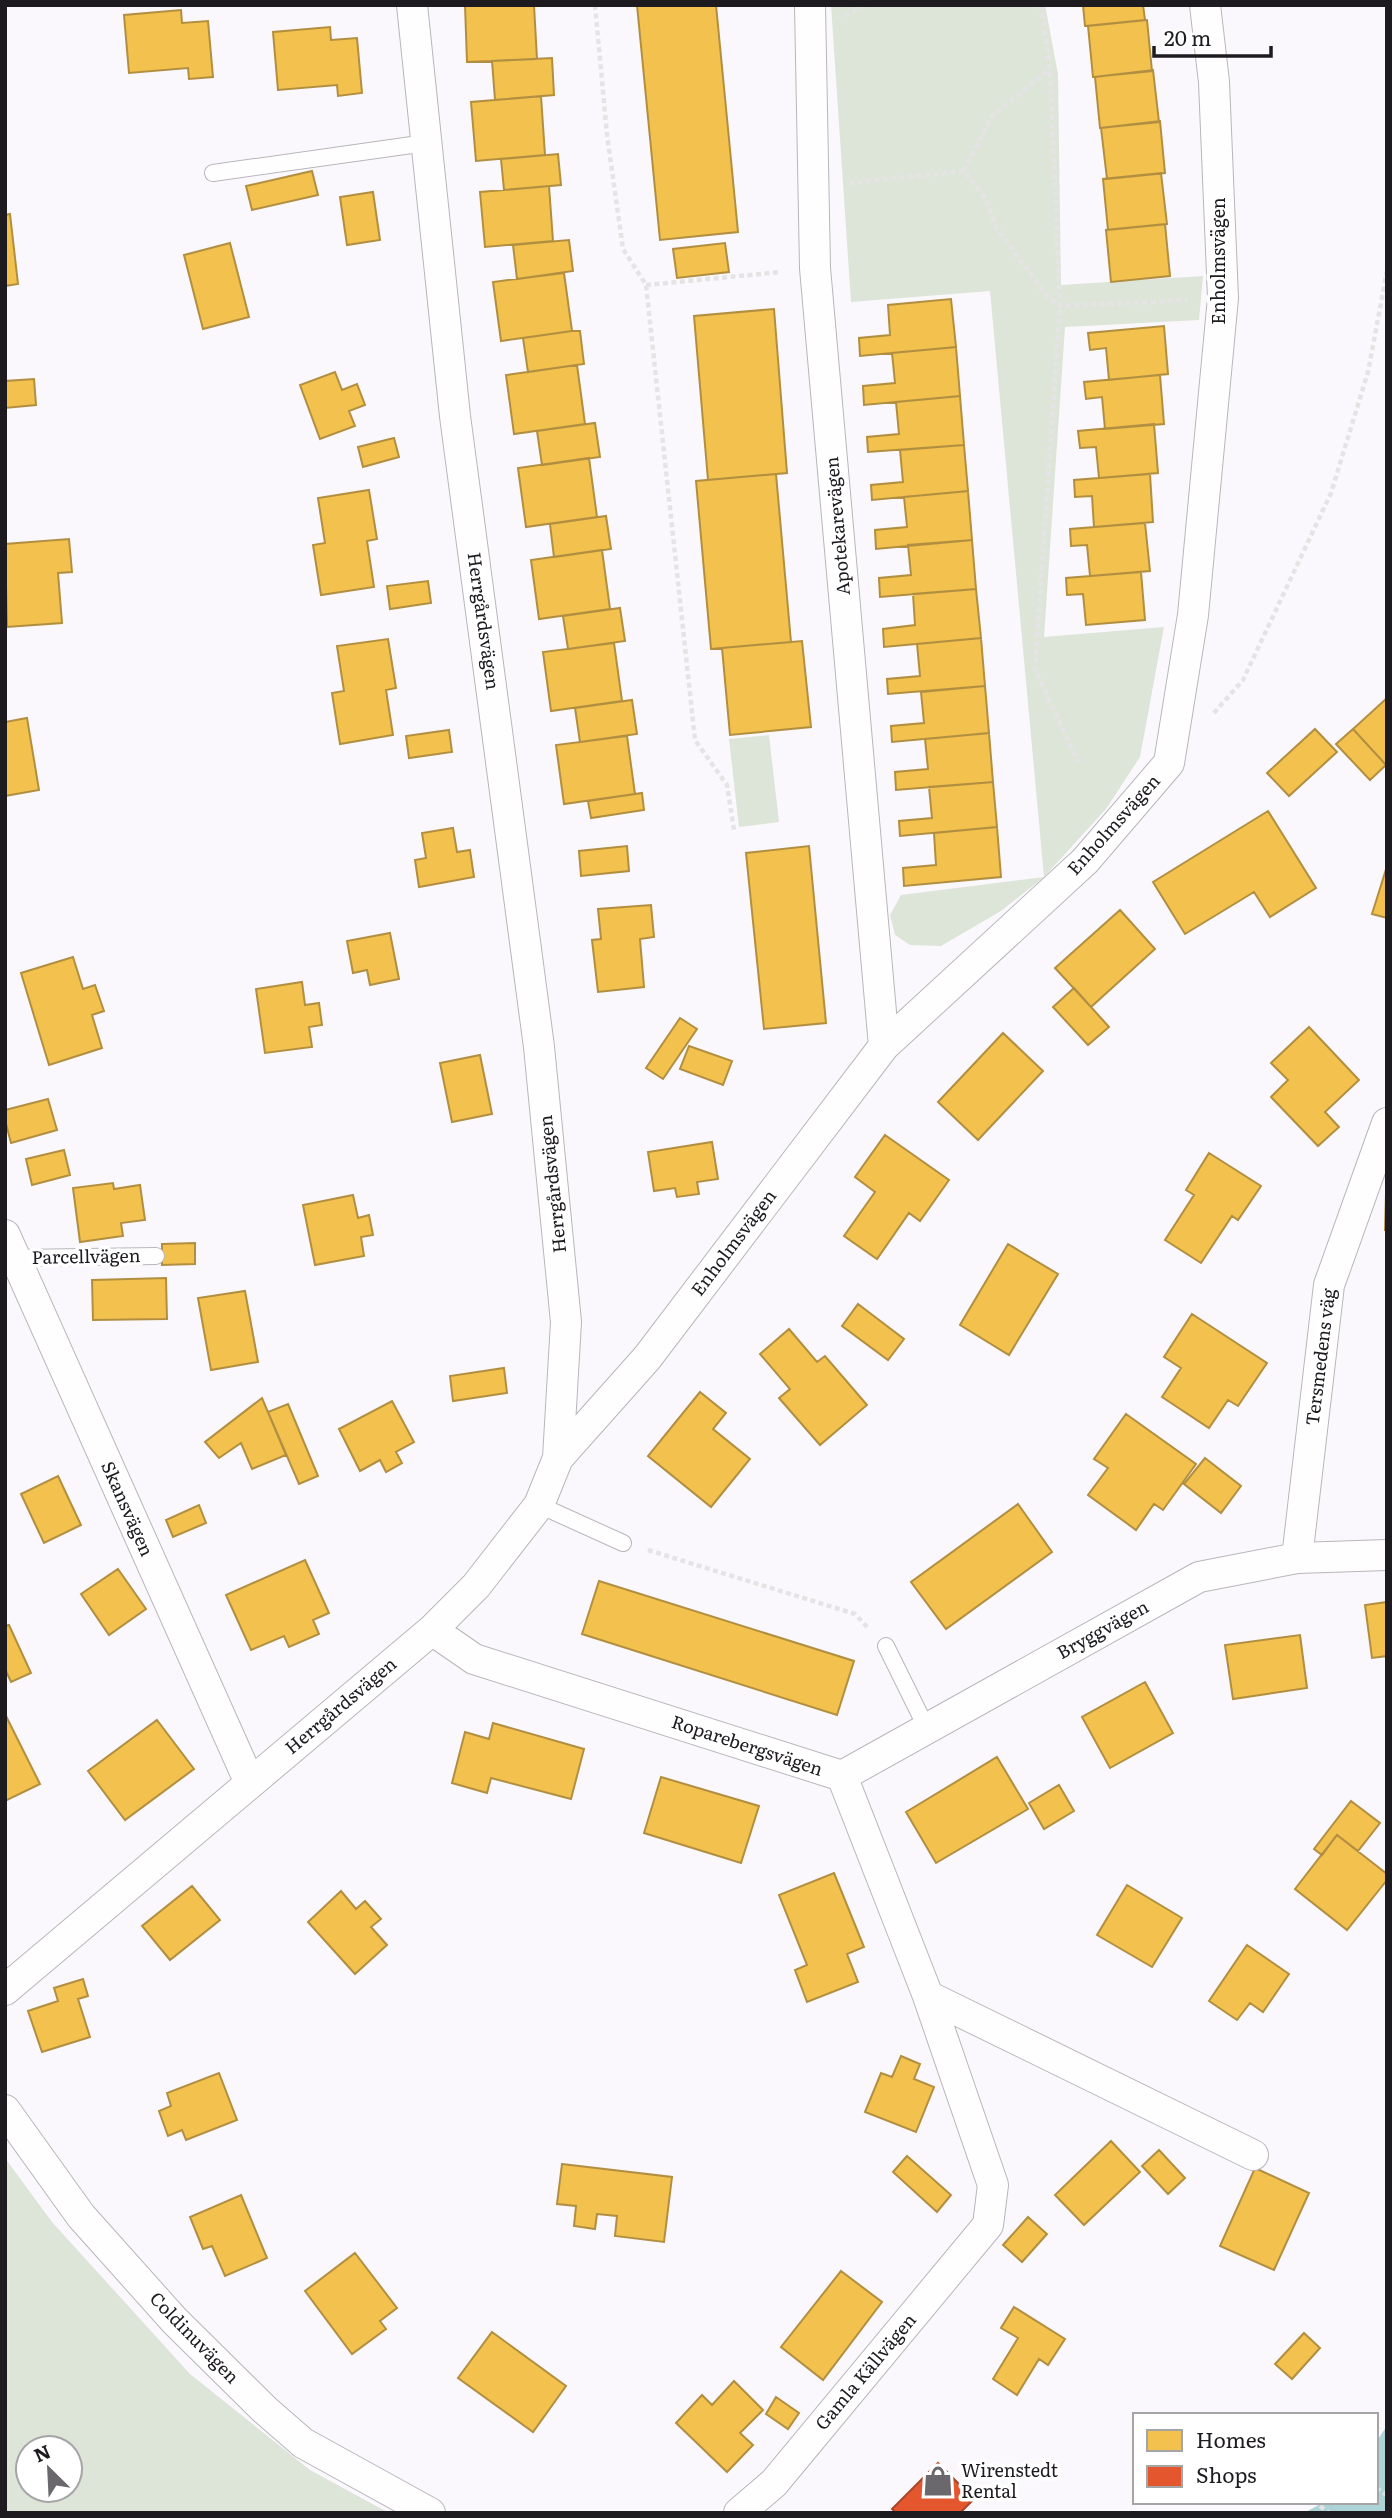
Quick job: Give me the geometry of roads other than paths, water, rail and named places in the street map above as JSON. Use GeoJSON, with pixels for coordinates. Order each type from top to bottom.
{"type":"FeatureCollection","features":[{"type":"Feature","properties":{"kind":"street","name":"Herrgårdsvägen"},"geometry":{"type":"LineString","coordinates":[[5,1990],[432,1630],[476,1586],[539,1505],[558,1458],[566,1322],[556,1208],[539,1047],[528,981],[498,729],[455,416],[412,5]]}},
{"type":"Feature","properties":{"kind":"street","name":"Apotekarevägen"},"geometry":{"type":"LineString","coordinates":[[810,5],[815,268],[884,1046]]}},
{"type":"Feature","properties":{"kind":"street","name":"Enholmsvägen"},"geometry":{"type":"LineString","coordinates":[[558,1458],[647,1358],[884,1046],[1085,861],[1169,763],[1193,615],[1223,298],[1214,82],[1205,5]]}},
{"type":"Feature","properties":{"kind":"street","name":"Tersmedens väg"},"geometry":{"type":"LineString","coordinates":[[1297,1558],[1329,1285],[1387,1123]]}},
{"type":"Feature","properties":{"kind":"street","name":"Skansvägen"},"geometry":{"type":"LineString","coordinates":[[10,1247],[250,1783]]}},
{"type":"Feature","properties":{"kind":"street","name":"Bryggvägen"},"geometry":{"type":"LineString","coordinates":[[842,1776],[1199,1577],[1297,1558],[1387,1555]]}},
{"type":"Feature","properties":{"kind":"street","name":"Roparebergsvägen"},"geometry":{"type":"LineString","coordinates":[[432,1630],[474,1659],[842,1776],[928,1996],[993,2185],[988,2225]]}},
{"type":"Feature","properties":{"kind":"street"},"geometry":{"type":"LineString","coordinates":[[928,1996],[1253,2155]]}},
{"type":"Feature","properties":{"kind":"street","name":"Coldinuvägen"},"geometry":{"type":"LineString","coordinates":[[5,2110],[81,2216],[174,2320],[264,2409],[303,2444],[430,2513]]}},
{"type":"Feature","properties":{"kind":"street","name":"Gamla Källvägen"},"geometry":{"type":"LineString","coordinates":[[739,2513],[774,2483],[988,2225]]}},
{"type":"Feature","properties":{"kind":"lane"},"geometry":{"type":"LineString","coordinates":[[213,173],[426,143]]}},
{"type":"Feature","properties":{"kind":"lane","name":"Parcellvägen"},"geometry":{"type":"LineString","coordinates":[[10,1247],[156,1256]]}},
{"type":"Feature","properties":{"kind":"lane"},"geometry":{"type":"LineString","coordinates":[[539,1505],[623,1542]]}},
{"type":"Feature","properties":{"kind":"lane"},"geometry":{"type":"LineString","coordinates":[[886,1646],[927,1728]]}},
{"type":"Feature","properties":{"kind":"water"},"geometry":{"type":"Polygon","coordinates":[[[1387,2426],[1387,2513],[1304,2513],[1320,2504],[1378,2504],[1378,2439],[1387,2426]]]}},
{"type":"Feature","properties":{"kind":"place","name":"Wirenstedt Rental"},"geometry":{"type":"Point","coordinates":[938,2481]}}]}
